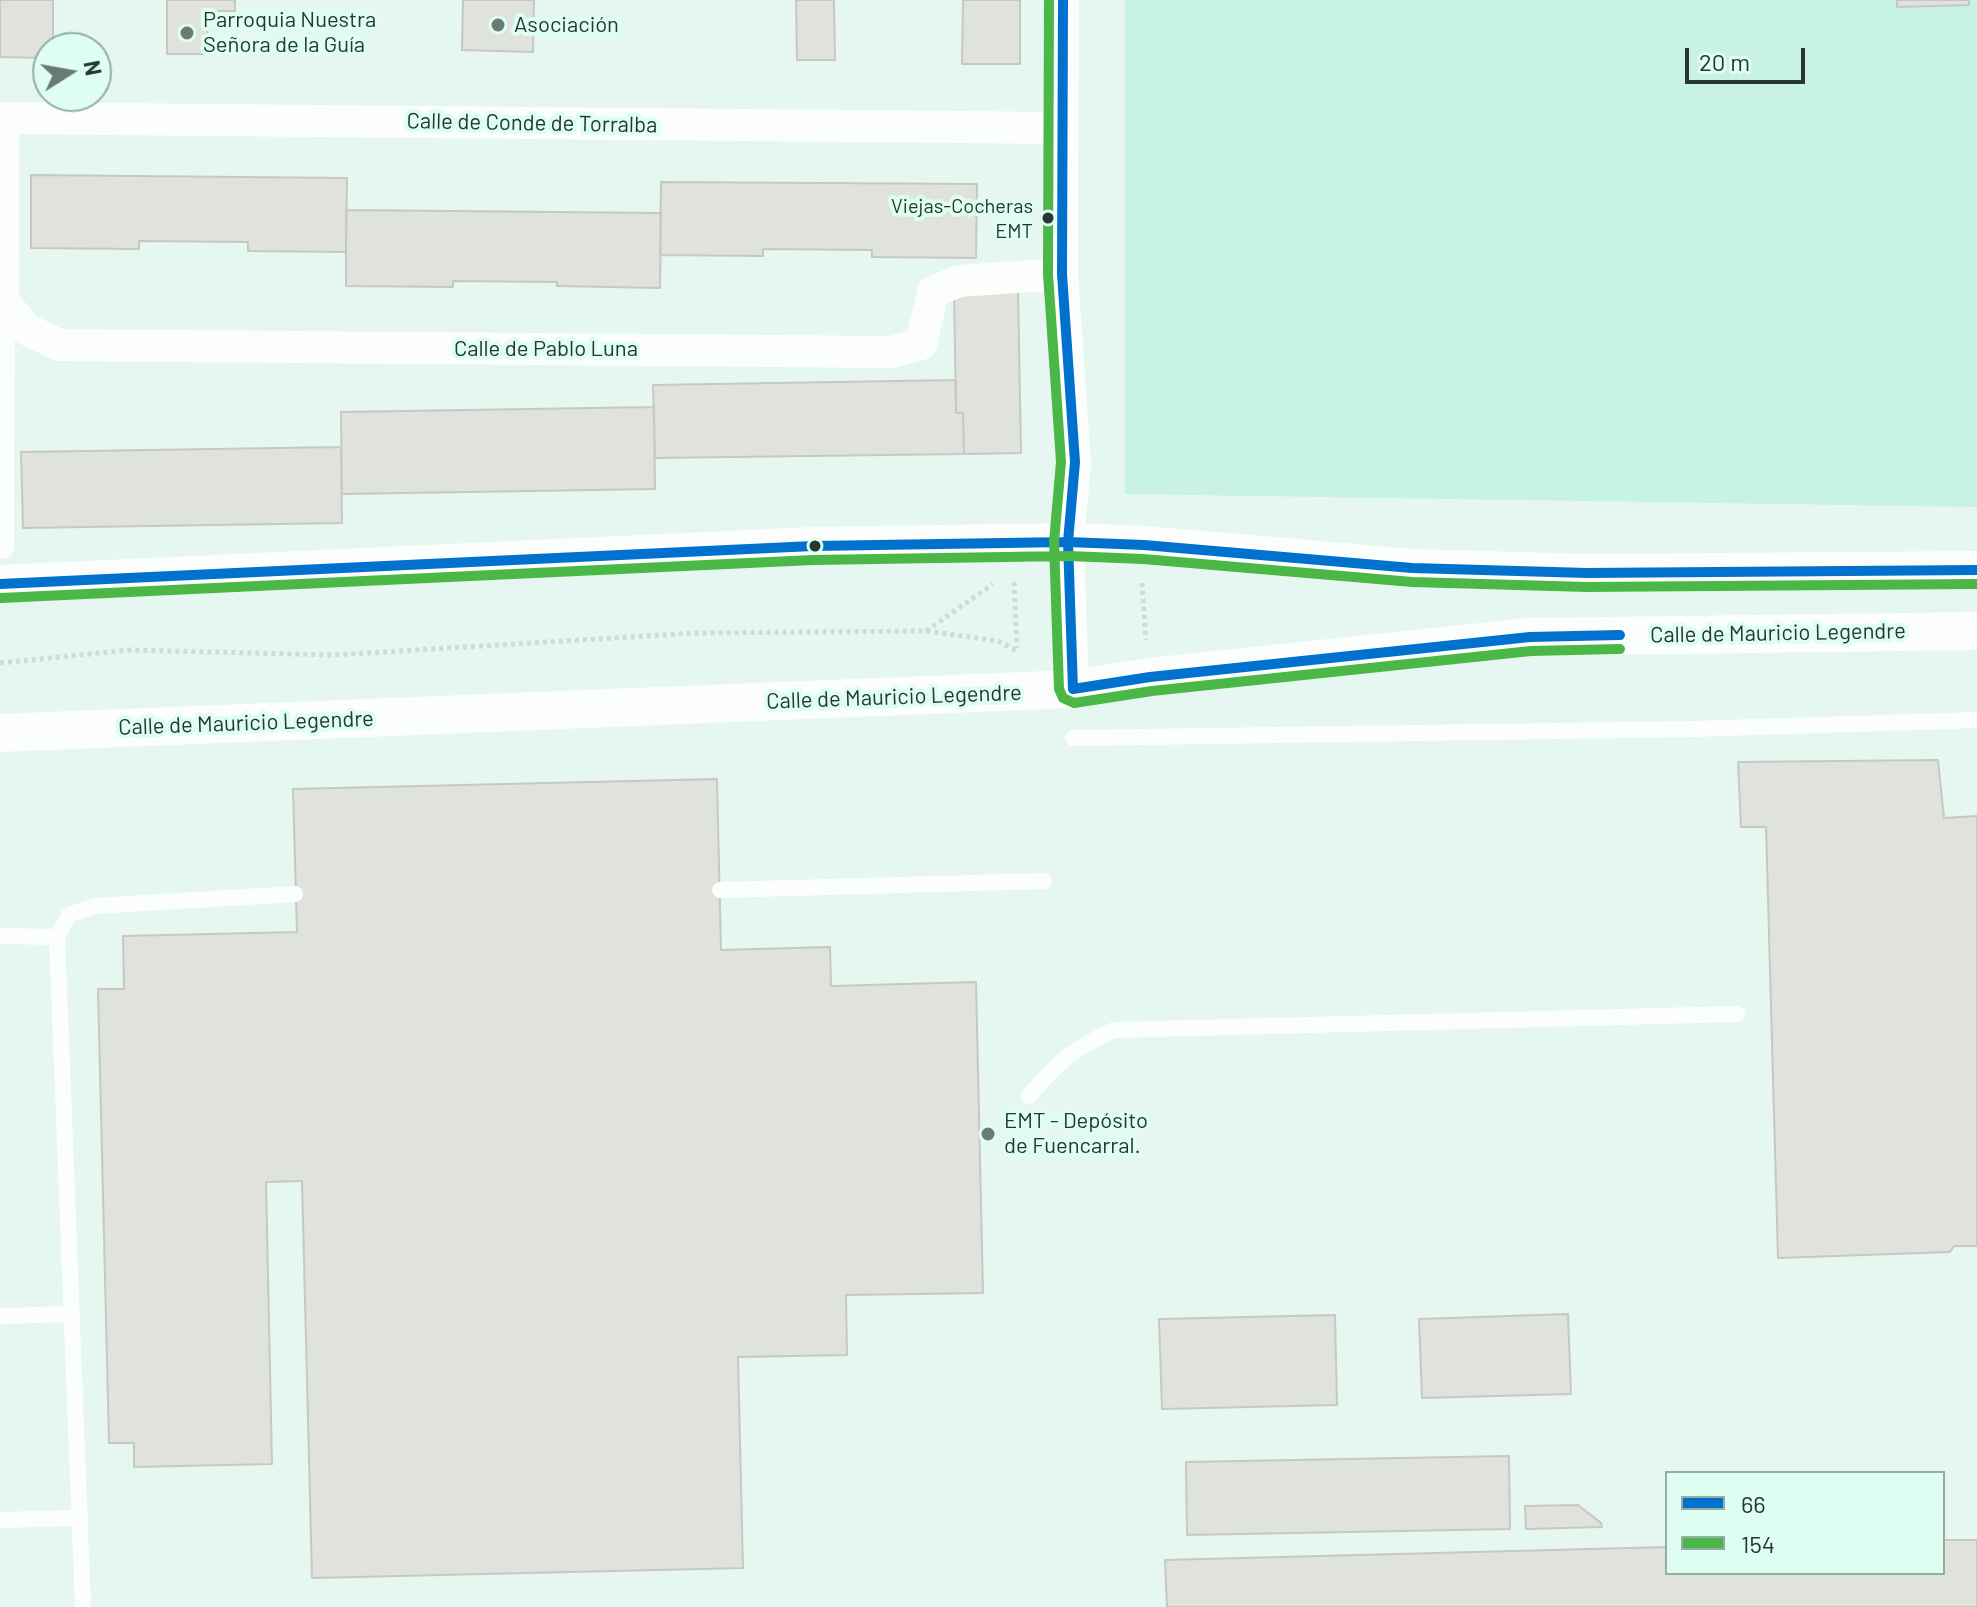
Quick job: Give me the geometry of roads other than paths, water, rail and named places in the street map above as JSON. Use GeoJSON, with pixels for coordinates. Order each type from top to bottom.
{"type":"FeatureCollection","features":[{"type":"Feature","properties":{"kind":"street"},"geometry":{"type":"LineString","coordinates":[[1063,0],[1062,274],[1075,462],[1068,542],[1073,689]]}},
{"type":"Feature","properties":{"kind":"street"},"geometry":{"type":"LineString","coordinates":[[1,118],[2,547]]}},
{"type":"Feature","properties":{"kind":"street","name":"Calle de Conde de Torralba"},"geometry":{"type":"LineString","coordinates":[[1,118],[1063,128]]}},
{"type":"Feature","properties":{"kind":"street","name":"Calle de Pablo Luna"},"geometry":{"type":"LineString","coordinates":[[3,301],[26,329],[59,345],[892,352],[921,344],[933,292],[959,281],[1062,274]]}},
{"type":"Feature","properties":{"kind":"street"},"geometry":{"type":"LineString","coordinates":[[0,584],[798,547],[1068,542],[1144,545],[1412,568],[1587,573],[1977,570]]}},
{"type":"Feature","properties":{"kind":"street","name":"Calle de Mauricio Legendre"},"geometry":{"type":"LineString","coordinates":[[0,733],[1073,689],[1150,677],[1514,638],[1977,631]]}},
{"type":"Feature","properties":{"kind":"lane"},"geometry":{"type":"LineString","coordinates":[[1073,738],[1691,729],[1977,720]]}},
{"type":"Feature","properties":{"kind":"lane"},"geometry":{"type":"LineString","coordinates":[[720,890],[1044,881]]}},
{"type":"Feature","properties":{"kind":"lane"},"geometry":{"type":"LineString","coordinates":[[83,1607],[57,937],[69,915],[95,906],[295,894]]}},
{"type":"Feature","properties":{"kind":"lane"},"geometry":{"type":"LineString","coordinates":[[0,936],[57,937]]}},
{"type":"Feature","properties":{"kind":"lane"},"geometry":{"type":"LineString","coordinates":[[1029,1096],[1052,1069],[1082,1044],[1114,1030],[1737,1014]]}},
{"type":"Feature","properties":{"kind":"lane"},"geometry":{"type":"LineString","coordinates":[[0,1316],[72,1314]]}},
{"type":"Feature","properties":{"kind":"lane"},"geometry":{"type":"LineString","coordinates":[[0,1520],[80,1518]]}},
{"type":"Feature","properties":{"kind":"place","name":"Asociación"},"geometry":{"type":"Point","coordinates":[498,25]}},
{"type":"Feature","properties":{"kind":"place","name":"Parroquia Nuestra Señora de la Guía"},"geometry":{"type":"Point","coordinates":[187,33]}},
{"type":"Feature","properties":{"kind":"place","name":"Viejas-Cocheras EMT"},"geometry":{"type":"Point","coordinates":[1048,218]}},
{"type":"Feature","properties":{"kind":"place","name":"EMT - Depósito de Fuencarral."},"geometry":{"type":"Point","coordinates":[988,1134]}}]}
